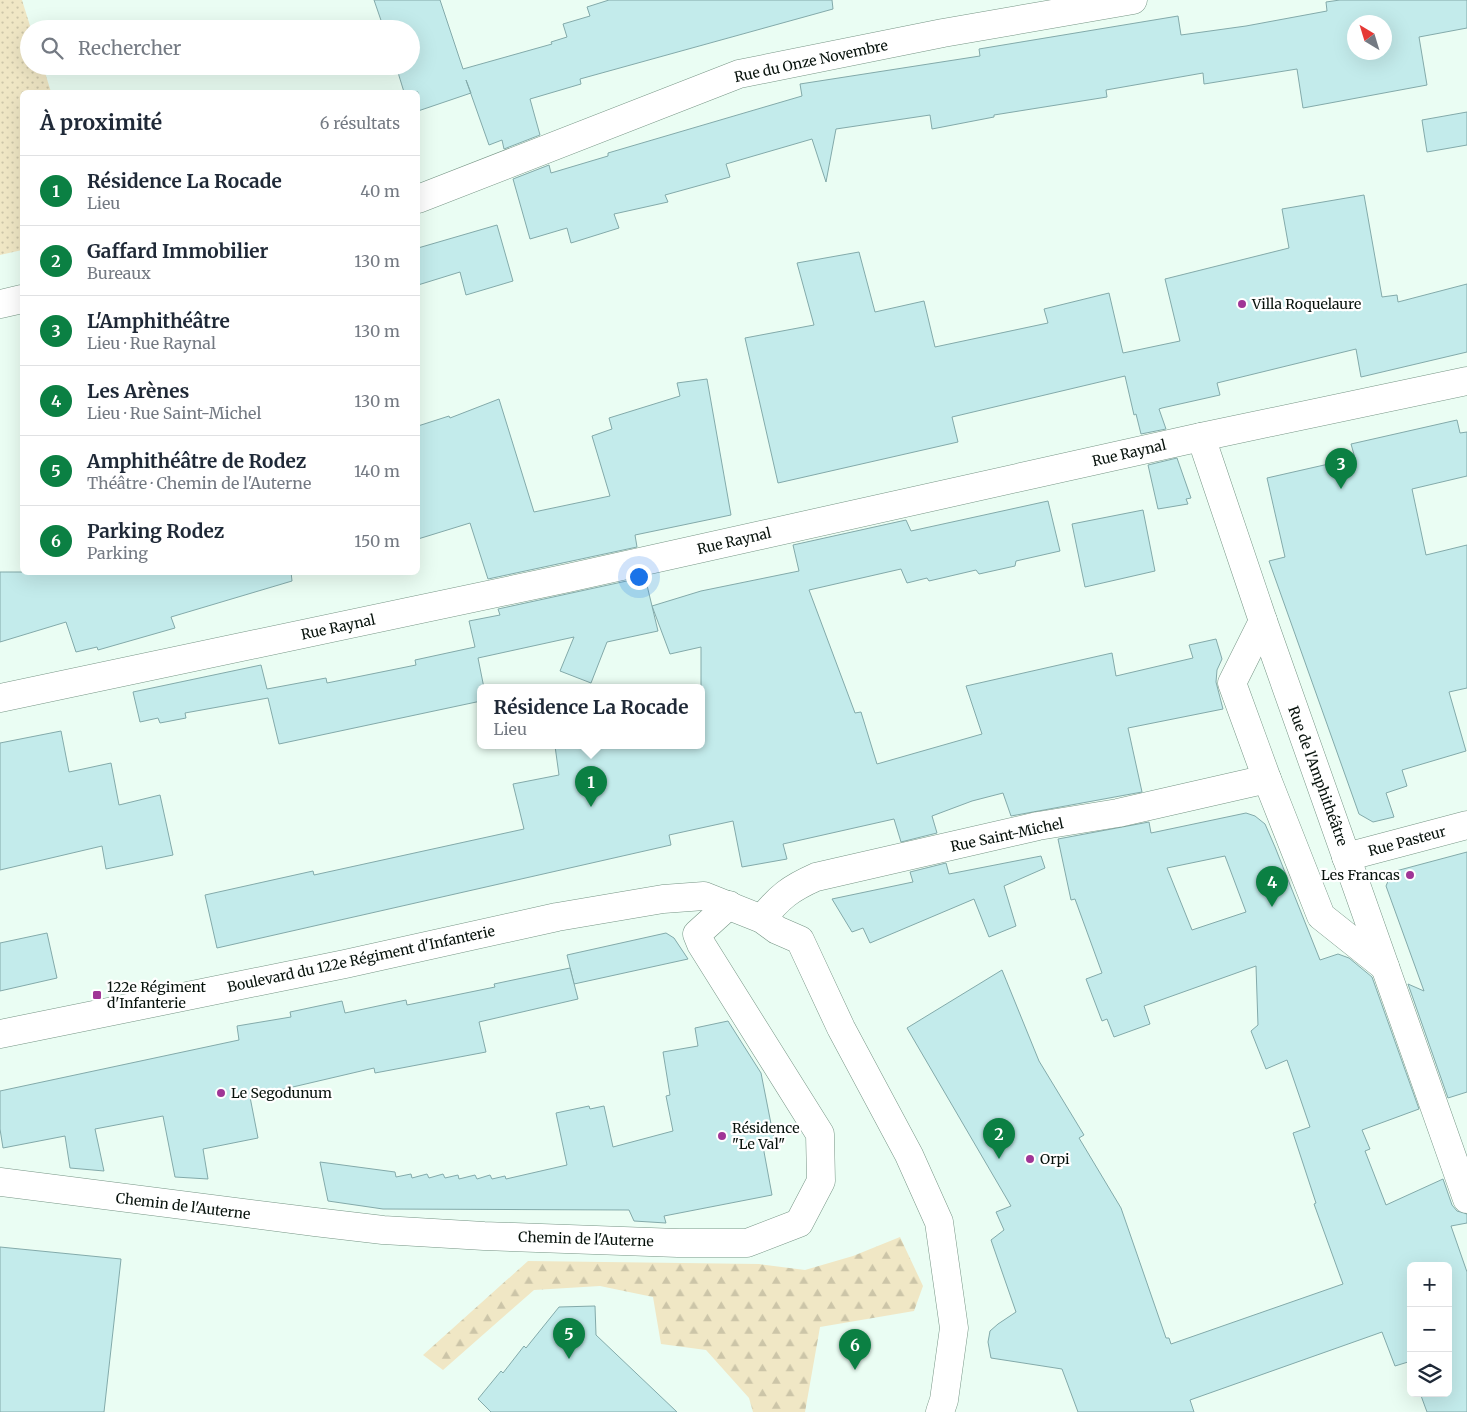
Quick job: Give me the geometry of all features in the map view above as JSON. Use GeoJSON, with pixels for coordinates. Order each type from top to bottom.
{"type":"FeatureCollection","features":[{"type":"Feature","properties":{"kind":"street","name":"Rue du Onze Novembre"},"geometry":{"type":"LineString","coordinates":[[420,197],[738,74],[942,32],[1133,0]]}},
{"type":"Feature","properties":{"kind":"street"},"geometry":{"type":"LineString","coordinates":[[0,304],[20,299]]}},
{"type":"Feature","properties":{"kind":"street","name":"Rue Raynal"},"geometry":{"type":"LineString","coordinates":[[0,698],[568,578],[1201,437],[1467,381]]}},
{"type":"Feature","properties":{"kind":"street","name":"Rue de l'Amphithéâtre"},"geometry":{"type":"LineString","coordinates":[[1201,437],[1263,620],[1467,1198]]}},
{"type":"Feature","properties":{"kind":"street"},"geometry":{"type":"LineString","coordinates":[[1263,620],[1232,683],[1267,779],[1321,916],[1386,967]]}},
{"type":"Feature","properties":{"kind":"street","name":"Rue Saint-Michel"},"geometry":{"type":"LineString","coordinates":[[770,924],[776,900],[816,876],[1038,826],[1118,813],[1267,779]]}},
{"type":"Feature","properties":{"kind":"street","name":"Rue Pasteur"},"geometry":{"type":"LineString","coordinates":[[1346,857],[1467,825]]}},
{"type":"Feature","properties":{"kind":"street","name":"Boulevard du 122e Régiment d'Infanterie"},"geometry":{"type":"LineString","coordinates":[[0,1034],[345,964],[557,917],[663,899],[704,896],[770,924]]}},
{"type":"Feature","properties":{"kind":"street","name":"Chemin de l'Auterne"},"geometry":{"type":"LineString","coordinates":[[0,1182],[267,1217],[383,1230],[484,1236],[678,1243],[747,1243],[799,1223],[821,1181],[820,1134],[712,964],[697,934],[729,905]]}},
{"type":"Feature","properties":{"kind":"street"},"geometry":{"type":"LineString","coordinates":[[770,924],[785,951],[841,1028],[909,1155],[939,1222],[954,1328],[948,1408]]}},
{"type":"Feature","properties":{"kind":"green space"},"geometry":{"type":"Polygon","coordinates":[[[0,0],[22,0],[28,20],[20,20],[20,75],[46,75],[50,90],[20,90],[20,250],[0,255],[0,0]]]}},
{"type":"Feature","properties":{"kind":"green space"},"geometry":{"type":"Polygon","coordinates":[[[900,1237],[923,1286],[914,1311],[820,1327],[805,1412],[753,1412],[749,1398],[706,1350],[661,1344],[653,1297],[600,1286],[534,1290],[443,1370],[423,1355],[528,1261],[759,1264],[805,1270],[853,1256],[900,1237]]]}},
{"type":"Feature","properties":{"kind":"building"},"geometry":{"type":"Polygon","coordinates":[[[374,0],[440,0],[463,69],[552,44],[551,42],[567,37],[563,24],[590,16],[587,7],[609,0],[832,0],[833,9],[580,79],[581,84],[530,99],[540,135],[504,149],[502,140],[489,145],[471,93],[420,110],[420,90],[403,90],[399,75],[420,75],[420,20],[381,20],[374,0]]]}},
{"type":"Feature","properties":{"kind":"building"},"geometry":{"type":"Polygon","coordinates":[[[1340,0],[1467,0],[1467,28],[1419,37],[1427,85],[1303,108],[1297,69],[1204,84],[1203,73],[1106,90],[1107,97],[994,115],[994,117],[932,129],[930,115],[836,129],[826,182],[812,139],[726,164],[730,177],[665,195],[668,202],[614,214],[619,228],[571,243],[567,228],[530,239],[513,179],[549,165],[551,173],[608,156],[608,153],[802,96],[800,84],[980,56],[979,49],[1178,16],[1181,35],[1246,26],[1327,11],[1326,2],[1340,0]]]}},
{"type":"Feature","properties":{"kind":"building"},"geometry":{"type":"Polygon","coordinates":[[[1467,112],[1467,145],[1427,152],[1422,120],[1467,112]]]}},
{"type":"Feature","properties":{"kind":"building"},"geometry":{"type":"Polygon","coordinates":[[[1364,195],[1382,297],[1397,295],[1398,302],[1467,284],[1467,352],[1361,377],[1356,349],[1217,383],[1220,395],[1159,409],[1166,429],[1141,434],[1136,414],[1134,415],[1125,376],[952,417],[958,442],[778,483],[745,338],[814,325],[797,263],[859,252],[875,312],[924,301],[935,347],[1048,323],[1044,309],[1109,293],[1123,353],[1180,341],[1165,279],[1289,248],[1282,209],[1364,195]]]}},
{"type":"Feature","properties":{"kind":"building"},"geometry":{"type":"Polygon","coordinates":[[[497,225],[513,281],[466,295],[460,272],[420,284],[420,247],[497,225]]]}},
{"type":"Feature","properties":{"kind":"building"},"geometry":{"type":"Polygon","coordinates":[[[707,379],[731,515],[635,535],[637,547],[488,579],[470,523],[420,538],[420,425],[449,416],[450,418],[499,399],[534,512],[610,496],[592,436],[612,429],[609,418],[680,396],[677,383],[707,379]]]}},
{"type":"Feature","properties":{"kind":"building"},"geometry":{"type":"Polygon","coordinates":[[[1457,420],[1460,433],[1467,432],[1467,476],[1412,489],[1426,555],[1467,545],[1467,688],[1449,692],[1466,751],[1402,770],[1407,786],[1386,793],[1394,817],[1373,822],[1359,814],[1269,561],[1285,557],[1267,478],[1355,458],[1351,444],[1457,420]]]}},
{"type":"Feature","properties":{"kind":"building"},"geometry":{"type":"Polygon","coordinates":[[[1177,458],[1191,498],[1186,499],[1188,504],[1158,509],[1148,465],[1177,458]]]}},
{"type":"Feature","properties":{"kind":"building"},"geometry":{"type":"Polygon","coordinates":[[[1048,501],[1060,551],[1016,561],[1015,566],[979,574],[976,570],[929,581],[927,578],[907,583],[901,569],[809,590],[855,713],[861,712],[877,764],[982,734],[966,686],[1112,653],[1116,676],[1193,658],[1189,645],[1216,639],[1222,659],[1217,670],[1216,682],[1223,709],[1128,728],[1142,792],[1011,816],[1003,793],[972,801],[932,816],[937,833],[901,842],[894,819],[783,844],[787,859],[742,867],[733,821],[669,835],[671,845],[217,948],[205,895],[313,871],[314,875],[524,829],[513,784],[559,775],[555,749],[705,749],[705,684],[701,684],[701,647],[670,654],[652,606],[701,591],[799,571],[793,545],[906,520],[911,531],[1048,501]]]}},
{"type":"Feature","properties":{"kind":"building"},"geometry":{"type":"Polygon","coordinates":[[[1143,510],[1155,571],[1085,587],[1072,524],[1143,510]]]}},
{"type":"Feature","properties":{"kind":"building"},"geometry":{"type":"Polygon","coordinates":[[[0,572],[20,572],[20,575],[291,575],[292,581],[171,617],[175,628],[98,650],[97,647],[76,652],[66,622],[0,642],[0,572]]]}},
{"type":"Feature","properties":{"kind":"building"},"geometry":{"type":"Polygon","coordinates":[[[645,577],[658,631],[607,642],[591,683],[560,671],[574,637],[478,658],[483,684],[477,684],[477,702],[279,744],[268,698],[185,713],[186,718],[160,723],[158,718],[140,722],[133,692],[261,665],[267,689],[326,678],[327,683],[416,665],[415,660],[475,647],[469,621],[500,615],[498,609],[645,577]]]}},
{"type":"Feature","properties":{"kind":"building"},"geometry":{"type":"Polygon","coordinates":[[[61,731],[69,772],[111,763],[119,805],[160,795],[173,855],[106,869],[102,846],[0,870],[0,743],[61,731]]]}},
{"type":"Feature","properties":{"kind":"building"},"geometry":{"type":"Polygon","coordinates":[[[1246,813],[1255,816],[1265,824],[1320,960],[1338,954],[1349,958],[1372,977],[1419,1109],[1362,1130],[1370,1149],[1365,1151],[1386,1205],[1443,1179],[1452,1205],[1457,1211],[1467,1214],[1467,1223],[1451,1226],[1467,1272],[1467,1412],[1427,1412],[1421,1397],[1452,1397],[1452,1262],[1407,1262],[1407,1362],[1395,1366],[1382,1332],[1190,1400],[1194,1412],[1078,1412],[1062,1369],[991,1358],[988,1342],[990,1331],[1016,1312],[991,1240],[1004,1230],[996,1212],[1011,1206],[907,1028],[1002,970],[1039,1061],[1084,1135],[1079,1138],[1121,1208],[1166,1338],[1169,1338],[1171,1344],[1343,1284],[1314,1204],[1316,1203],[1293,1133],[1310,1127],[1287,1060],[1266,1069],[1251,1031],[1258,1025],[1256,966],[1144,1006],[1150,1024],[1114,1037],[1107,1019],[1102,1021],[1086,979],[1102,973],[1075,899],[1071,900],[1058,839],[1149,822],[1151,833],[1246,813]],[[1225,856],[1167,868],[1192,930],[1246,912],[1225,856]]]}},
{"type":"Feature","properties":{"kind":"building"},"geometry":{"type":"Polygon","coordinates":[[[1467,852],[1467,1092],[1448,1098],[1408,984],[1424,991],[1386,886],[1392,872],[1467,852]]]}},
{"type":"Feature","properties":{"kind":"building"},"geometry":{"type":"Polygon","coordinates":[[[1041,856],[1045,868],[1004,886],[1016,926],[989,937],[974,899],[870,943],[863,928],[852,932],[832,899],[913,882],[910,872],[946,863],[949,874],[1041,856]]]}},
{"type":"Feature","properties":{"kind":"building"},"geometry":{"type":"Polygon","coordinates":[[[47,933],[57,978],[0,991],[0,943],[47,933]]]}},
{"type":"Feature","properties":{"kind":"building"},"geometry":{"type":"Polygon","coordinates":[[[666,933],[674,938],[688,959],[574,984],[567,955],[666,933]]]}},
{"type":"Feature","properties":{"kind":"building"},"geometry":{"type":"Polygon","coordinates":[[[570,968],[578,999],[479,1022],[486,1052],[375,1073],[374,1068],[250,1097],[258,1138],[203,1149],[208,1179],[175,1177],[163,1116],[95,1129],[104,1171],[70,1168],[65,1136],[3,1148],[0,1129],[0,1091],[239,1040],[237,1026],[291,1017],[290,1012],[342,1001],[345,1013],[406,1000],[407,1005],[495,987],[494,984],[570,968]]]}},
{"type":"Feature","properties":{"kind":"building"},"geometry":{"type":"Polygon","coordinates":[[[728,1021],[761,1073],[774,1139],[762,1141],[772,1195],[664,1216],[666,1223],[634,1221],[629,1210],[383,1209],[328,1201],[320,1162],[395,1172],[396,1177],[411,1174],[412,1178],[427,1174],[429,1178],[443,1174],[445,1178],[458,1175],[459,1179],[475,1175],[477,1179],[490,1175],[492,1179],[505,1176],[506,1179],[567,1165],[556,1113],[589,1106],[590,1109],[604,1106],[613,1147],[673,1131],[666,1096],[670,1095],[663,1052],[698,1046],[695,1028],[728,1021]]]}},
{"type":"Feature","properties":{"kind":"building"},"geometry":{"type":"Polygon","coordinates":[[[0,1247],[121,1259],[104,1412],[0,1412],[0,1247]]]}},
{"type":"Feature","properties":{"kind":"building"},"geometry":{"type":"Polygon","coordinates":[[[595,1306],[596,1335],[677,1412],[491,1412],[478,1399],[501,1371],[503,1373],[524,1346],[526,1348],[559,1307],[595,1306]]]}},
{"type":"Feature","properties":{"kind":"place","name":"Villa Roquelaure"},"geometry":{"type":"Point","coordinates":[1242,304]}},
{"type":"Feature","properties":{"kind":"place","name":"L'Amphithéâtre"},"geometry":{"type":"Point","coordinates":[1341,489]}},
{"type":"Feature","properties":{"kind":"place","name":"Résidence La Rocade"},"geometry":{"type":"Point","coordinates":[591,807]}},
{"type":"Feature","properties":{"kind":"place","name":"Les Francas"},"geometry":{"type":"Point","coordinates":[1410,875]}},
{"type":"Feature","properties":{"kind":"place","name":"Les Arènes"},"geometry":{"type":"Point","coordinates":[1272,907]}},
{"type":"Feature","properties":{"kind":"place","name":"122e Régiment d'Infanterie"},"geometry":{"type":"Point","coordinates":[97,995]}},
{"type":"Feature","properties":{"kind":"place","name":"Le Segodunum"},"geometry":{"type":"Point","coordinates":[221,1093]}},
{"type":"Feature","properties":{"kind":"place","name":"Résidence \"Le Val\""},"geometry":{"type":"Point","coordinates":[722,1136]}},
{"type":"Feature","properties":{"kind":"place","name":"Gaffard Immobilier"},"geometry":{"type":"Point","coordinates":[999,1159]}},
{"type":"Feature","properties":{"kind":"place","name":"Orpi"},"geometry":{"type":"Point","coordinates":[1030,1159]}},
{"type":"Feature","properties":{"kind":"place","name":"Amphithéâtre de Rodez"},"geometry":{"type":"Point","coordinates":[569,1359]}},
{"type":"Feature","properties":{"kind":"place","name":"Parking Rodez"},"geometry":{"type":"Point","coordinates":[855,1370]}}]}
